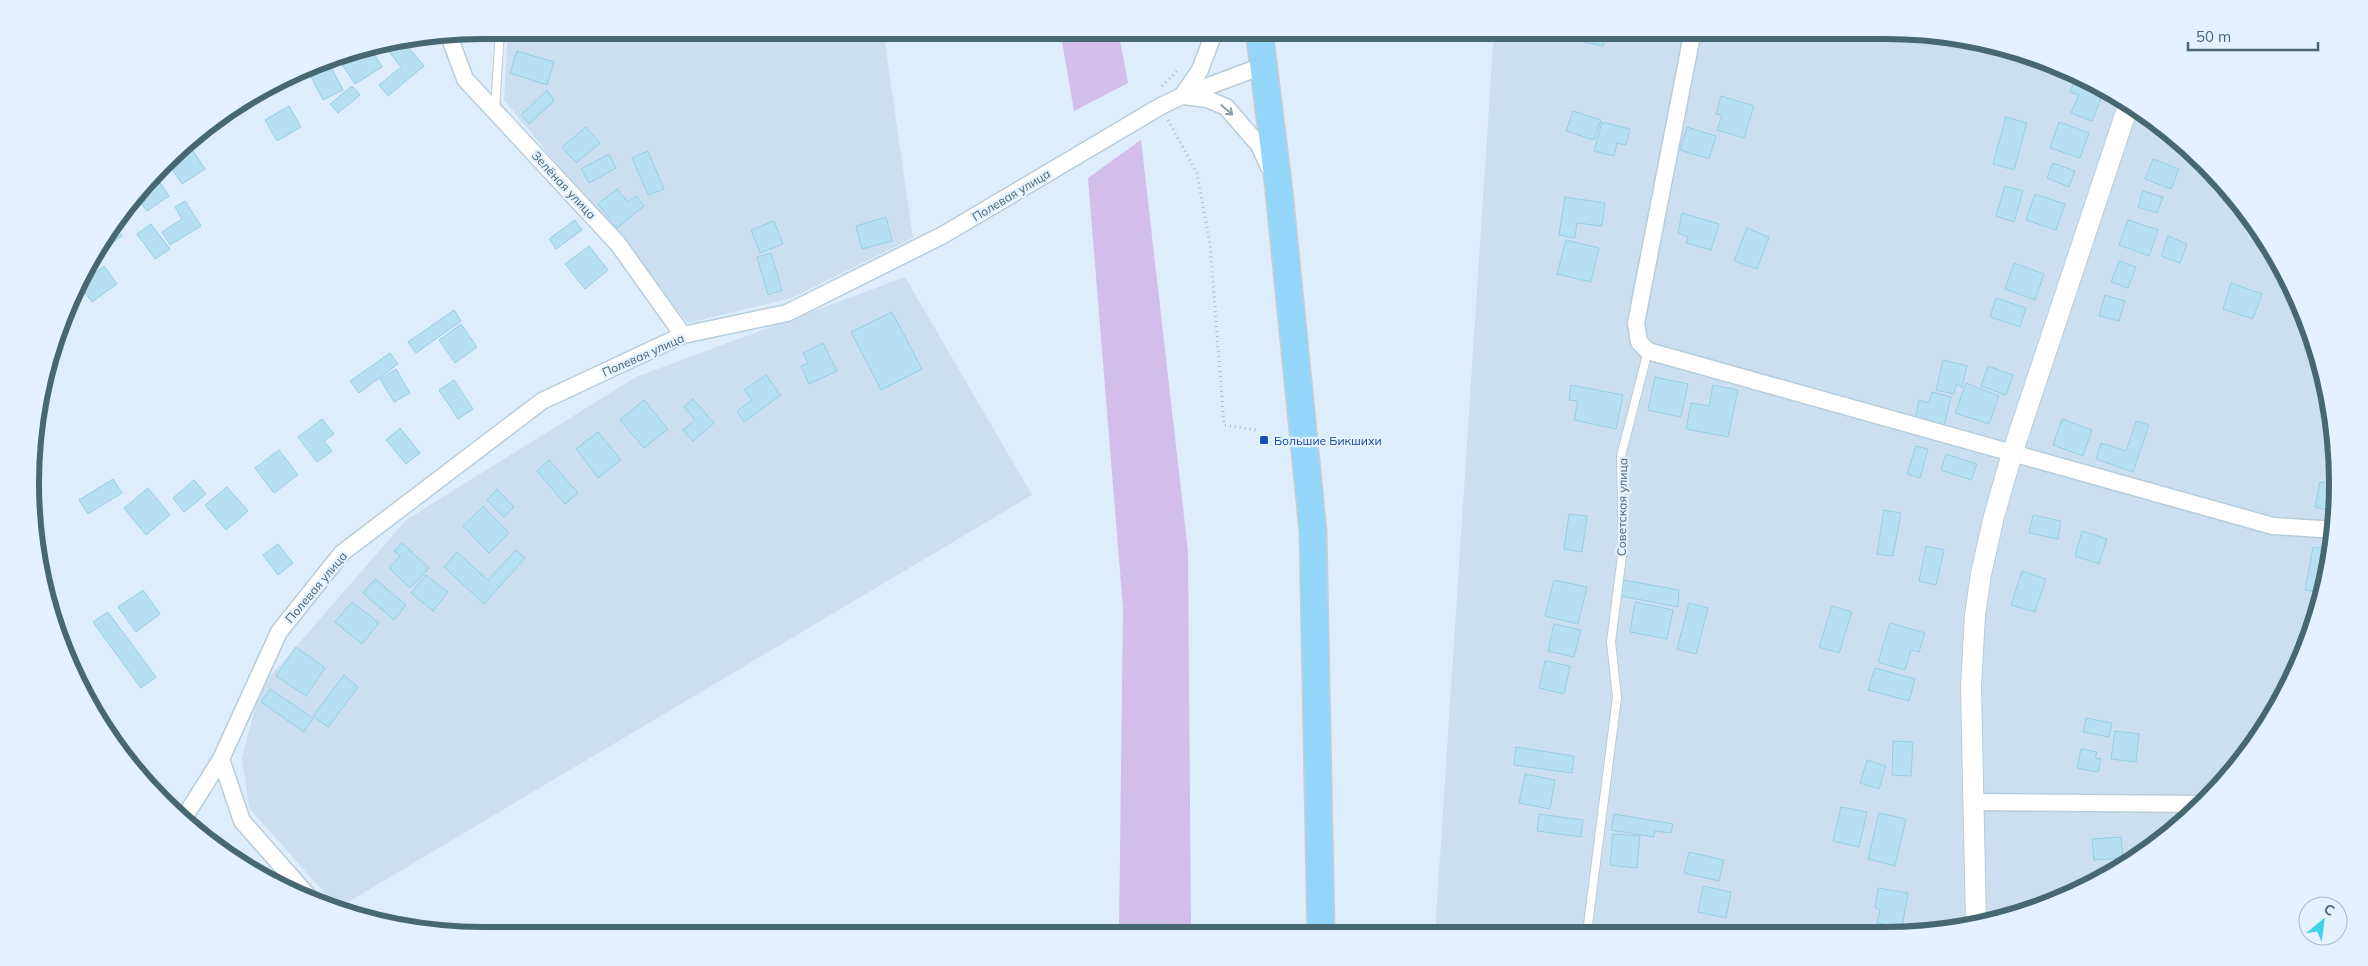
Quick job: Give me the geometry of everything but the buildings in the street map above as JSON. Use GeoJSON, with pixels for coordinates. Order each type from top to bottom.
{"type":"FeatureCollection","features":[{"type":"Feature","properties":{"kind":"highway"},"geometry":{"type":"LineString","coordinates":[[1261,39],[1265,65],[1313,532],[1321,927]]}},
{"type":"Feature","properties":{"kind":"street"},"geometry":{"type":"LineString","coordinates":[[1212,39],[1200,70],[1182,96],[1207,99],[1226,107],[1260,145],[1278,191]]}},
{"type":"Feature","properties":{"kind":"street"},"geometry":{"type":"LineString","coordinates":[[1691,39],[1636,323],[1639,342],[1648,351],[2273,526],[2326,529]]}},
{"type":"Feature","properties":{"kind":"street","name":"Зелёная улица"},"geometry":{"type":"LineString","coordinates":[[451,40],[465,79],[618,244],[683,335]]}},
{"type":"Feature","properties":{"kind":"street","name":"Полевая улица"},"geometry":{"type":"LineString","coordinates":[[187,814],[221,758],[279,632],[342,553],[542,401],[683,335],[787,313],[943,235],[1161,106],[1182,96],[1265,65]]}},
{"type":"Feature","properties":{"kind":"street"},"geometry":{"type":"LineString","coordinates":[[1976,918],[1971,687],[1974,615],[1981,574],[1994,516],[2012,454],[2127,110]]}},
{"type":"Feature","properties":{"kind":"street"},"geometry":{"type":"LineString","coordinates":[[221,758],[242,821],[300,887]]}},
{"type":"Feature","properties":{"kind":"street"},"geometry":{"type":"LineString","coordinates":[[1973,802],[2192,804]]}},
{"type":"Feature","properties":{"kind":"lane"},"geometry":{"type":"LineString","coordinates":[[495,110],[499,39]]}},
{"type":"Feature","properties":{"kind":"lane","name":"Советская улица"},"geometry":{"type":"LineString","coordinates":[[1588,927],[1617,697],[1610,642],[1623,548],[1621,456],[1648,351]]}},
{"type":"Feature","properties":{"kind":"path"},"geometry":{"type":"LineString","coordinates":[[1161,106],[1197,173],[1210,244],[1224,425],[1256,430]]}},
{"type":"Feature","properties":{"kind":"shaded area"},"geometry":{"type":"Polygon","coordinates":[[[507,39],[884,39],[913,238],[792,298],[688,323],[504,100],[507,39]]]}},
{"type":"Feature","properties":{"kind":"shaded area"},"geometry":{"type":"Polygon","coordinates":[[[1062,39],[1120,39],[1128,83],[1074,111],[1062,39]]]}},
{"type":"Feature","properties":{"kind":"shaded area"},"geometry":{"type":"Polygon","coordinates":[[[1493,39],[1885,39],[1914,40],[1972,47],[2028,62],[2107,98],[2155,131],[2199,169],[2219,190],[2254,236],[2270,261],[2295,313],[2306,340],[2321,396],[2328,454],[2329,483],[2328,512],[2321,570],[2306,626],[2295,653],[2270,705],[2254,730],[2219,776],[2199,797],[2155,835],[2107,868],[2028,904],[1972,919],[1914,926],[1885,927],[1435,927],[1493,39]]]}},
{"type":"Feature","properties":{"kind":"shaded area"},"geometry":{"type":"Polygon","coordinates":[[[1141,140],[1188,551],[1191,927],[1119,927],[1123,608],[1088,178],[1141,140]]]}},
{"type":"Feature","properties":{"kind":"shaded area"},"geometry":{"type":"Polygon","coordinates":[[[905,277],[1032,495],[343,905],[331,900],[249,808],[242,758],[260,688],[406,520],[636,377],[905,277]]]}},
{"type":"Feature","properties":{"kind":"place","name":"Большие Бикшихи"},"geometry":{"type":"Point","coordinates":[1264,440]}}]}
